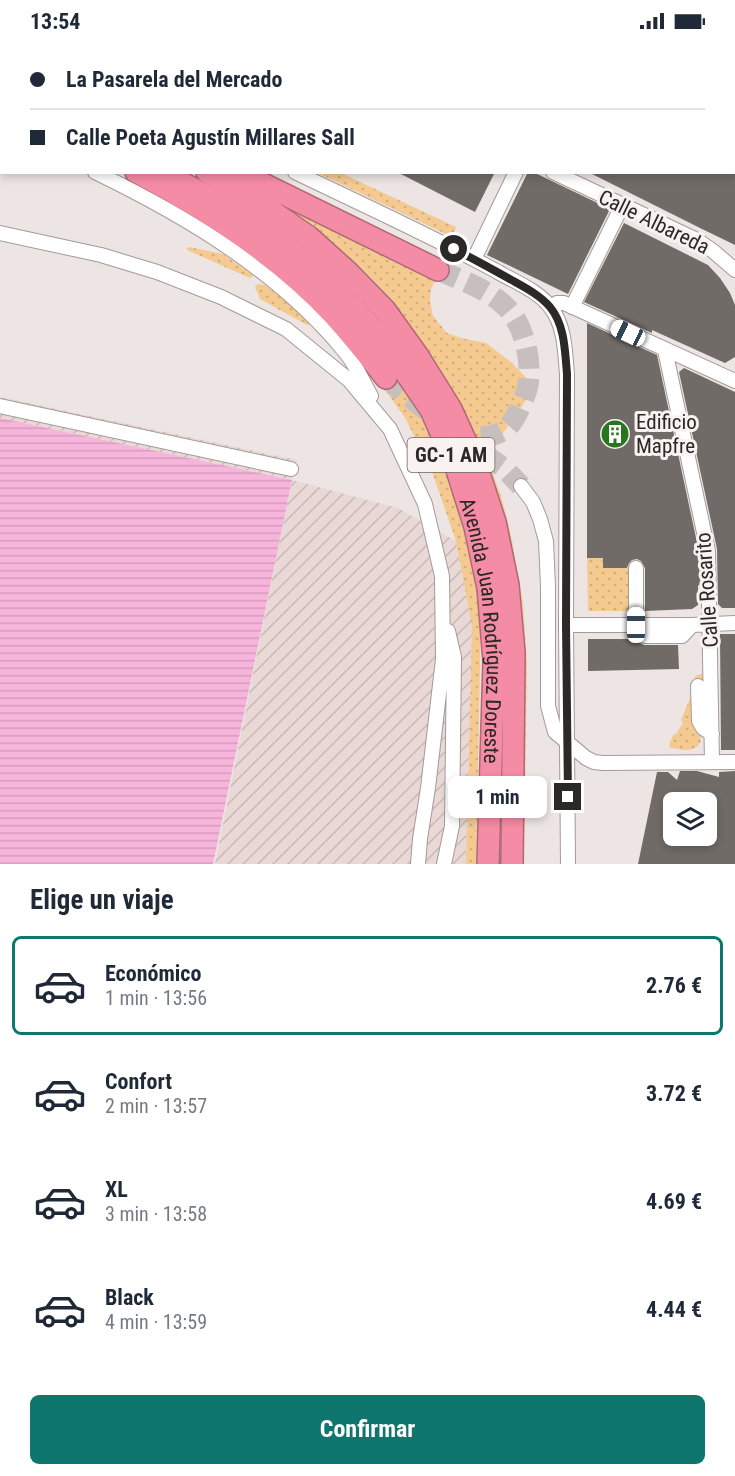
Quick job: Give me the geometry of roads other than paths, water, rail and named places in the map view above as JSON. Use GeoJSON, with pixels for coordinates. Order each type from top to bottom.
{"type":"FeatureCollection","features":[{"type":"Feature","properties":{"kind":"highway"},"geometry":{"type":"LineString","coordinates":[[140,174],[210,215],[279,264],[352,334],[386,378]]}},
{"type":"Feature","properties":{"kind":"highway","name":"Avenida Juan Rodríguez Doreste"},"geometry":{"type":"LineString","coordinates":[[166,174],[249,220],[297,254],[336,289],[370,325],[431,410],[456,467],[475,527],[488,588],[494,661],[488,864]]}},
{"type":"Feature","properties":{"kind":"highway","name":"Avenida Juan Rodríguez Doreste"},"geometry":{"type":"LineString","coordinates":[[210,174],[257,201],[309,237],[378,303],[418,356],[451,409],[476,464],[495,522],[506,575],[514,653],[512,864]]}},
{"type":"Feature","properties":{"kind":"highway"},"geometry":{"type":"LineString","coordinates":[[243,174],[438,270]]}},
{"type":"Feature","properties":{"kind":"street"},"geometry":{"type":"LineString","coordinates":[[99,174],[181,217],[247,260],[301,304],[347,354],[390,429],[425,504],[442,576],[443,659],[418,864]]}},
{"type":"Feature","properties":{"kind":"street"},"geometry":{"type":"LineString","coordinates":[[299,174],[474,259],[524,286],[551,307],[559,322],[565,345],[567,374],[568,768],[576,783],[576,838]]}},
{"type":"Feature","properties":{"kind":"street"},"geometry":{"type":"LineString","coordinates":[[474,259],[515,174]]}},
{"type":"Feature","properties":{"kind":"street","name":"Calle Albareda"},"geometry":{"type":"LineString","coordinates":[[558,174],[697,240],[735,270]]}},
{"type":"Feature","properties":{"kind":"street"},"geometry":{"type":"LineString","coordinates":[[573,307],[622,206]]}},
{"type":"Feature","properties":{"kind":"street"},"geometry":{"type":"LineString","coordinates":[[0,233],[91,253],[157,272],[221,297],[286,329],[349,380],[390,429]]}},
{"type":"Feature","properties":{"kind":"street","name":"Calle Albareda"},"geometry":{"type":"LineString","coordinates":[[721,257],[735,262]]}},
{"type":"Feature","properties":{"kind":"street"},"geometry":{"type":"LineString","coordinates":[[551,307],[557,303],[564,303],[735,381]]}},
{"type":"Feature","properties":{"kind":"street","name":"Calle Rosarito"},"geometry":{"type":"LineString","coordinates":[[665,350],[708,550],[712,762]]}},
{"type":"Feature","properties":{"kind":"street"},"geometry":{"type":"LineString","coordinates":[[0,406],[291,469]]}},
{"type":"Feature","properties":{"kind":"street"},"geometry":{"type":"LineString","coordinates":[[521,486],[533,502],[546,542],[548,706],[555,732],[594,762],[735,762]]}},
{"type":"Feature","properties":{"kind":"street"},"geometry":{"type":"LineString","coordinates":[[636,568],[640,631]]}},
{"type":"Feature","properties":{"kind":"street"},"geometry":{"type":"LineString","coordinates":[[442,608],[454,657],[451,864]]}},
{"type":"Feature","properties":{"kind":"street"},"geometry":{"type":"LineString","coordinates":[[566,625],[640,631],[735,623]]}},
{"type":"Feature","properties":{"kind":"street"},"geometry":{"type":"LineString","coordinates":[[698,686],[699,721],[703,728],[712,734]]}},
{"type":"Feature","properties":{"kind":"street"},"geometry":{"type":"LineString","coordinates":[[568,744],[568,864]]}},
{"type":"Feature","properties":{"kind":"street"},"geometry":{"type":"LineString","coordinates":[[444,864],[452,826]]}},
{"type":"Feature","properties":{"kind":"street"},"geometry":{"type":"LineString","coordinates":[[413,864],[420,839]]}},
{"type":"Feature","properties":{"kind":"tunnel"},"geometry":{"type":"LineString","coordinates":[[438,270],[485,291],[509,310],[522,332],[529,367],[528,384],[524,397],[515,417],[506,429],[482,437],[465,436],[450,430]]}},
{"type":"Feature","properties":{"kind":"tunnel"},"geometry":{"type":"LineString","coordinates":[[386,378],[432,415]]}},
{"type":"Feature","properties":{"kind":"tunnel"},"geometry":{"type":"LineString","coordinates":[[459,436],[505,469],[521,486]]}},
{"type":"Feature","properties":{"kind":"place","name":"Edificio Mapfre"},"geometry":{"type":"Point","coordinates":[615,434]}}]}
